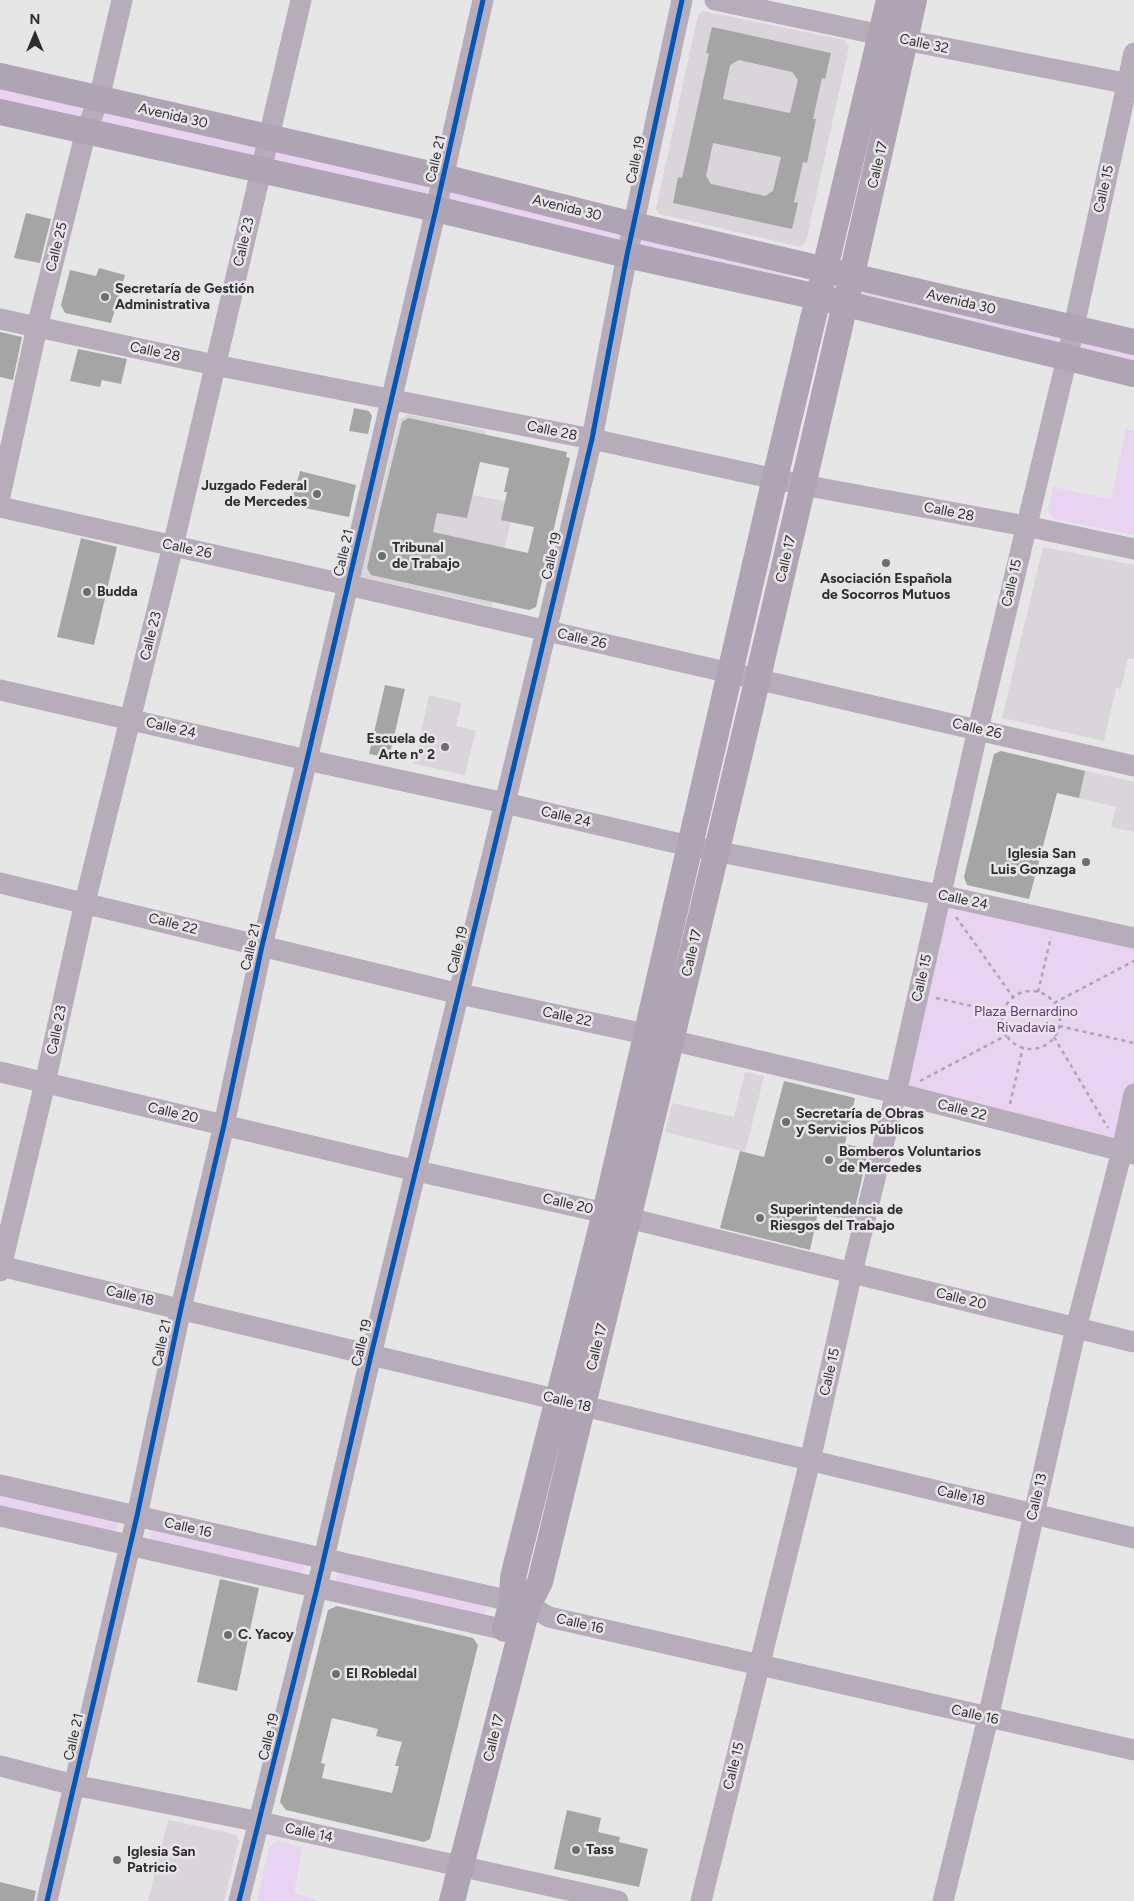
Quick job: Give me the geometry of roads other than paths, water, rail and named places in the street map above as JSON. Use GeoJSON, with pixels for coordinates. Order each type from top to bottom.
{"type":"FeatureCollection","features":[{"type":"Feature","properties":{"kind":"main road","name":"Calle 17"},"geometry":{"type":"LineString","coordinates":[[436,1901],[453,1864],[513,1632],[520,1603],[514,1578],[558,1399],[671,1040],[853,277],[894,37],[889,0]]}},
{"type":"Feature","properties":{"kind":"main road","name":"Calle 17"},"geometry":{"type":"LineString","coordinates":[[520,1603],[540,1582],[583,1405],[617,1215],[645,1034],[824,270],[894,37],[914,0]]}},
{"type":"Feature","properties":{"kind":"main road","name":"Avenida 30"},"geometry":{"type":"LineString","coordinates":[[0,76],[444,178],[634,225],[1134,342]]}},
{"type":"Feature","properties":{"kind":"main road","name":"Avenida 30"},"geometry":{"type":"LineString","coordinates":[[0,112],[436,209],[627,255],[818,297],[1134,374]]}},
{"type":"Feature","properties":{"kind":"main road","name":"Calle 17"},"geometry":{"type":"LineString","coordinates":[[452,1901],[453,1864]]}},
{"type":"Feature","properties":{"kind":"street","name":"Calle 25"},"geometry":{"type":"LineString","coordinates":[[0,496],[37,328],[86,131],[99,99],[122,0]]}},
{"type":"Feature","properties":{"kind":"street","name":"Calle 23"},"geometry":{"type":"LineString","coordinates":[[0,1268],[45,1083],[85,902],[173,546],[301,0]]}},
{"type":"Feature","properties":{"kind":"street","name":"Calle 21"},"geometry":{"type":"LineString","coordinates":[[48,1901],[137,1516],[181,1308],[224,1125],[262,946],[444,178],[483,0]]}},
{"type":"Feature","properties":{"kind":"street","name":"Calle 19"},"geometry":{"type":"LineString","coordinates":[[239,1901],[317,1588],[371,1355],[460,994],[592,439],[627,255],[682,0]]}},
{"type":"Feature","properties":{"kind":"street","name":"Calle 32"},"geometry":{"type":"LineString","coordinates":[[714,0],[1131,84]]}},
{"type":"Feature","properties":{"kind":"street","name":"Calle 15"},"geometry":{"type":"LineString","coordinates":[[701,1901],[810,1461],[852,1272],[896,1093],[978,729],[1131,84],[1134,53]]}},
{"type":"Feature","properties":{"kind":"street","name":"Calle 28"},"geometry":{"type":"LineString","coordinates":[[0,320],[216,365],[592,439],[803,485],[1026,526],[1134,549]]}},
{"type":"Feature","properties":{"kind":"street","name":"Calle 26"},"geometry":{"type":"LineString","coordinates":[[0,507],[348,584],[1134,766]]}},
{"type":"Feature","properties":{"kind":"street","name":"Calle 24"},"geometry":{"type":"LineString","coordinates":[[0,690],[506,803],[689,846],[940,895],[1134,938]]}},
{"type":"Feature","properties":{"kind":"street","name":"Calle 22"},"geometry":{"type":"LineString","coordinates":[[0,883],[460,994],[645,1034],[896,1093],[1128,1152]]}},
{"type":"Feature","properties":{"kind":"street","name":"Calle 20"},"geometry":{"type":"LineString","coordinates":[[0,1072],[416,1171],[617,1215],[1134,1342]]}},
{"type":"Feature","properties":{"kind":"street","name":"Calle 13"},"geometry":{"type":"LineString","coordinates":[[943,1901],[988,1718],[1076,1328],[1128,1152],[1134,1094]]}},
{"type":"Feature","properties":{"kind":"street","name":"Calle 18"},"geometry":{"type":"LineString","coordinates":[[0,1268],[181,1308],[1134,1538]]}},
{"type":"Feature","properties":{"kind":"street","name":"Calle 16"},"geometry":{"type":"LineString","coordinates":[[0,1486],[520,1603],[549,1617],[1134,1750]]}},
{"type":"Feature","properties":{"kind":"street"},"geometry":{"type":"LineString","coordinates":[[0,1516],[513,1632]]}},
{"type":"Feature","properties":{"kind":"street","name":"Calle 14"},"geometry":{"type":"LineString","coordinates":[[0,1766],[74,1785],[260,1822],[618,1901]]}},
{"type":"Feature","properties":{"kind":"place","name":"Secretaría de Gestión Administrativa"},"geometry":{"type":"Point","coordinates":[105,297]}},
{"type":"Feature","properties":{"kind":"place","name":"Juzgado Federal de Mercedes"},"geometry":{"type":"Point","coordinates":[317,494]}},
{"type":"Feature","properties":{"kind":"place","name":"Tribunal de Trabajo"},"geometry":{"type":"Point","coordinates":[382,556]}},
{"type":"Feature","properties":{"kind":"place","name":"Asociación Española de Socorros Mutuos"},"geometry":{"type":"Point","coordinates":[886,563]}},
{"type":"Feature","properties":{"kind":"place","name":"Budda"},"geometry":{"type":"Point","coordinates":[87,592]}},
{"type":"Feature","properties":{"kind":"place","name":"Escuela de Arte n° 2"},"geometry":{"type":"Point","coordinates":[445,747]}},
{"type":"Feature","properties":{"kind":"place","name":"Iglesia San Luis Gonzaga"},"geometry":{"type":"Point","coordinates":[1086,862]}},
{"type":"Feature","properties":{"kind":"place","name":"Secretaría de Obras y Servicios Públicos"},"geometry":{"type":"Point","coordinates":[786,1122]}},
{"type":"Feature","properties":{"kind":"place","name":"Bomberos Voluntarios de Mercedes"},"geometry":{"type":"Point","coordinates":[829,1160]}},
{"type":"Feature","properties":{"kind":"place","name":"Superintendencia de Riesgos del Trabajo"},"geometry":{"type":"Point","coordinates":[760,1218]}},
{"type":"Feature","properties":{"kind":"place","name":"C. Yacoy"},"geometry":{"type":"Point","coordinates":[228,1635]}},
{"type":"Feature","properties":{"kind":"place","name":"El Robledal"},"geometry":{"type":"Point","coordinates":[336,1674]}},
{"type":"Feature","properties":{"kind":"place","name":"Tass"},"geometry":{"type":"Point","coordinates":[576,1850]}},
{"type":"Feature","properties":{"kind":"place","name":"Iglesia San Patricio"},"geometry":{"type":"Point","coordinates":[117,1860]}},
{"type":"Feature","properties":{"kind":"park label","name":"Plaza Bernardino Rivadavia"},"geometry":{"type":"Point","coordinates":[1026,1020]}}]}
